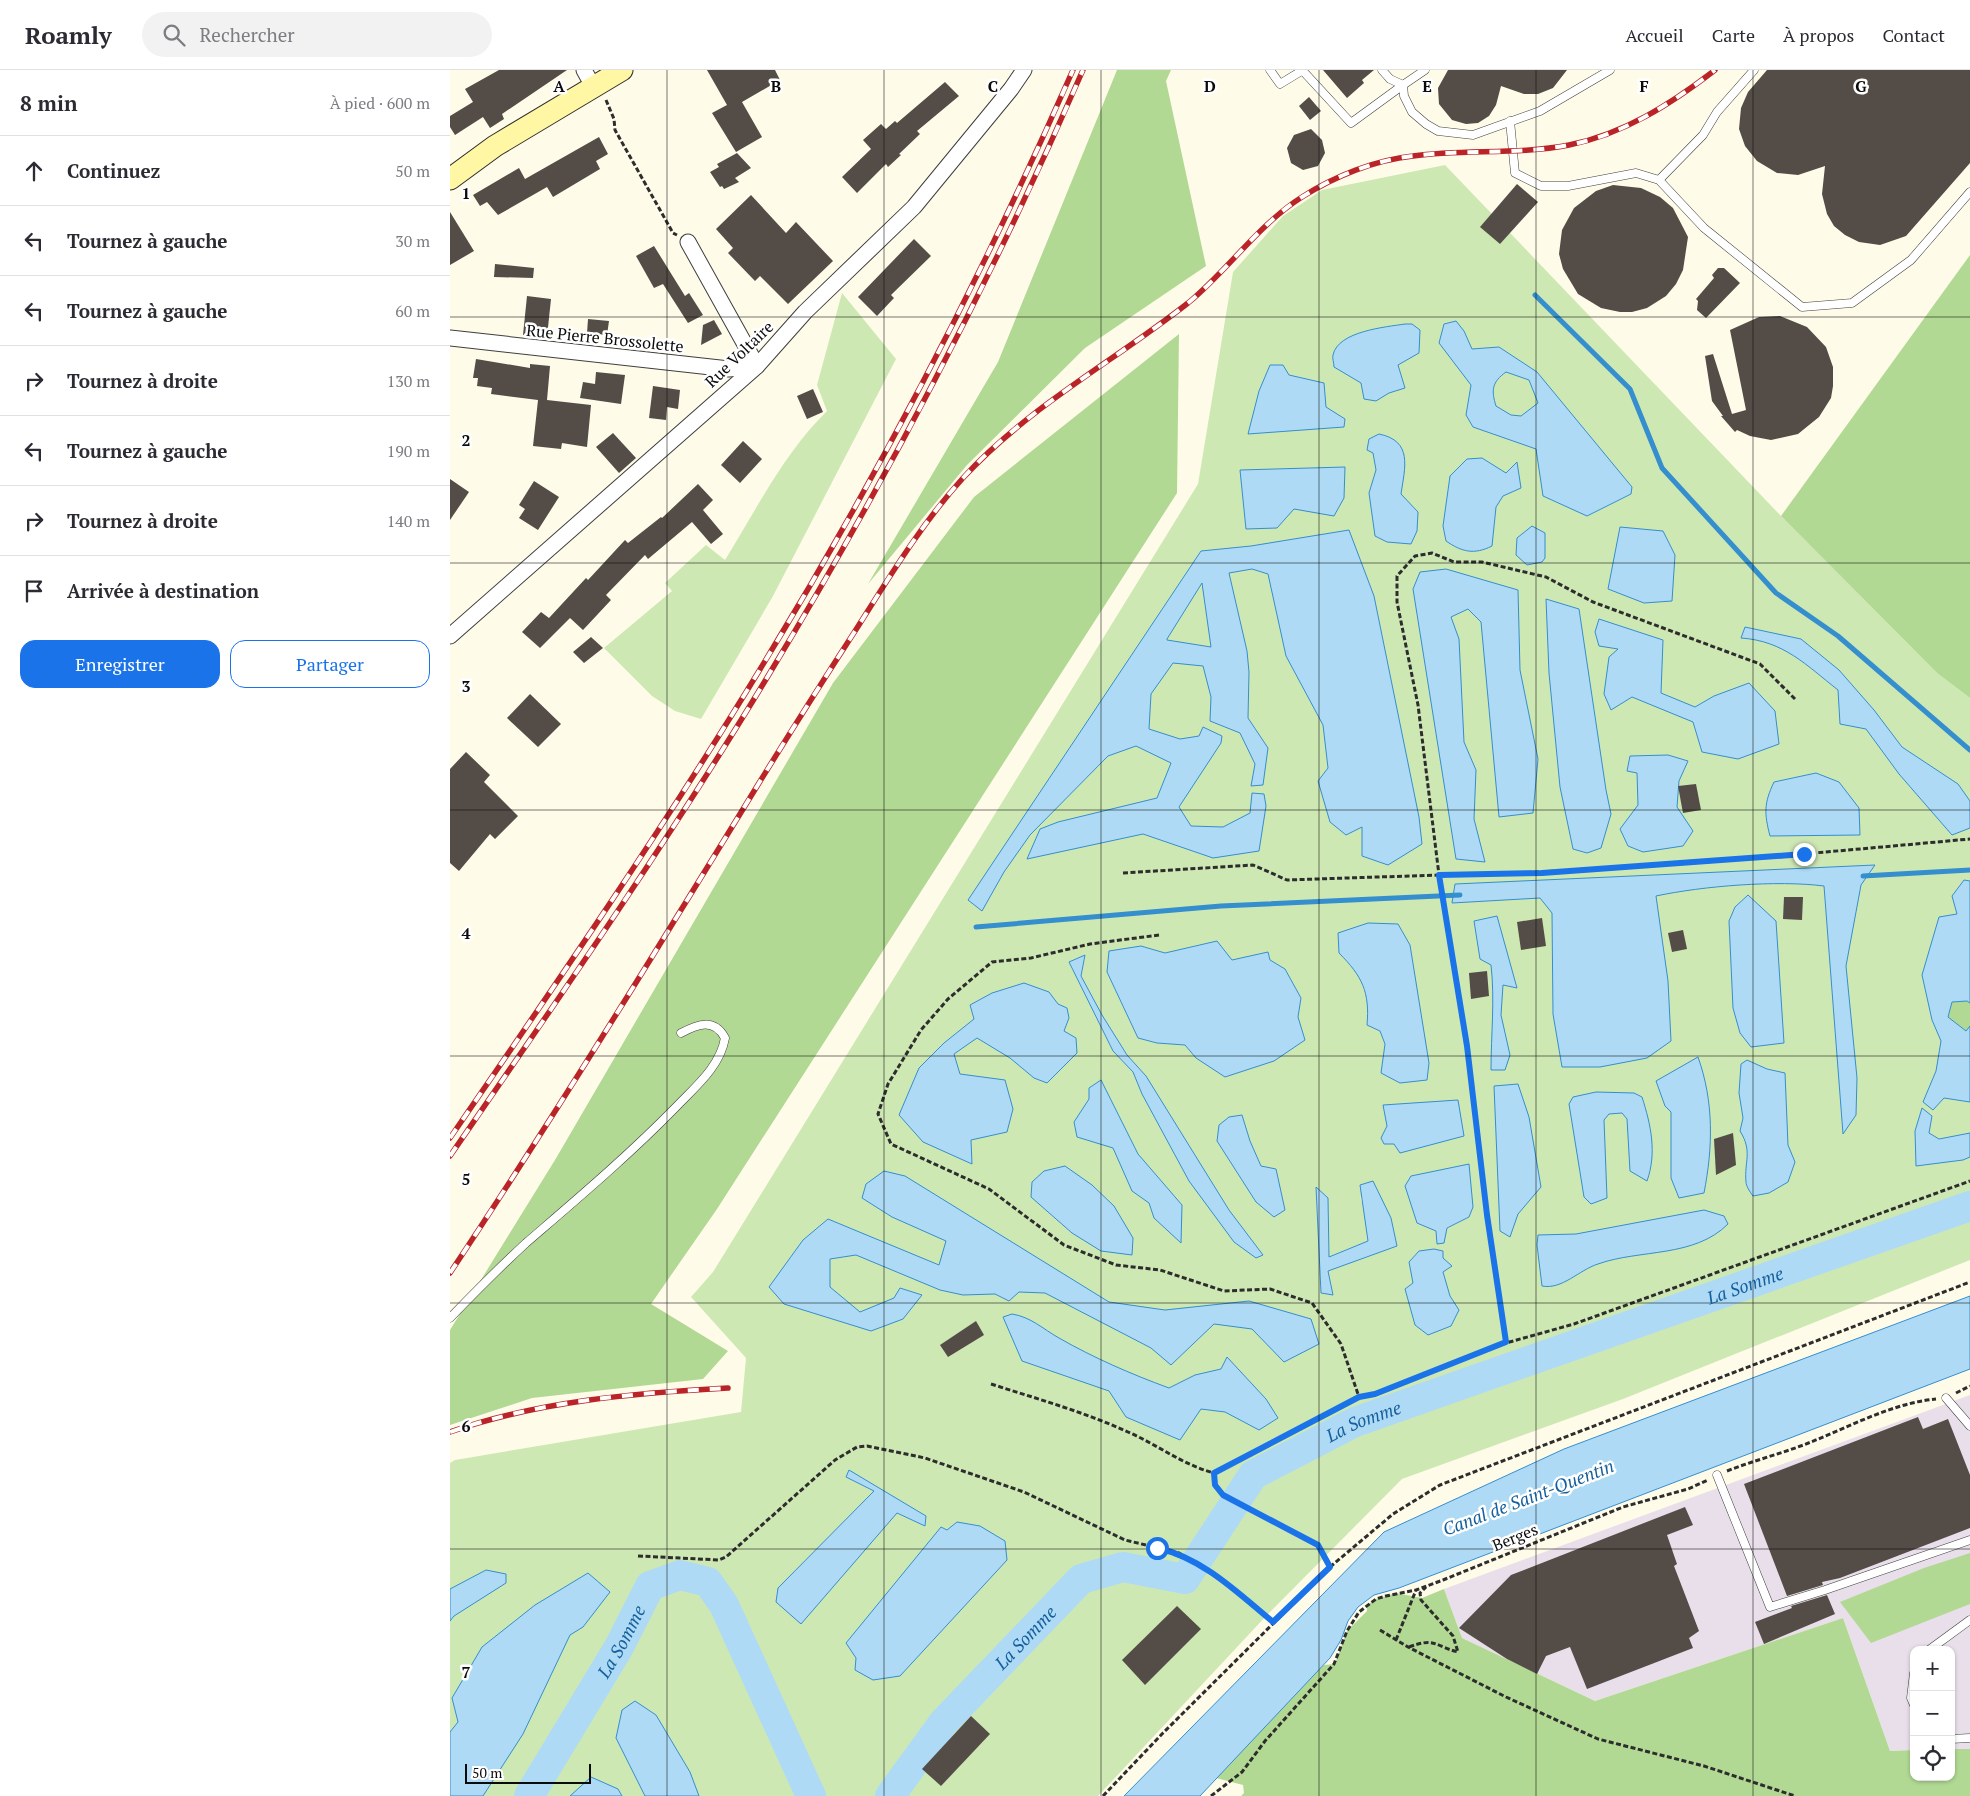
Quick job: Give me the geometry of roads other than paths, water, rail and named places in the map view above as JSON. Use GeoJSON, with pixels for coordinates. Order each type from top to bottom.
{"type":"FeatureCollection","features":[{"type":"Feature","properties":{"kind":"main road"},"geometry":{"type":"LineString","coordinates":[[451,175],[589,79],[622,70]]}},
{"type":"Feature","properties":{"kind":"street","name":"Rue Voltaire"},"geometry":{"type":"LineString","coordinates":[[450,636],[757,366],[805,312],[914,207],[1000,104],[1024,70]]}},
{"type":"Feature","properties":{"kind":"street"},"geometry":{"type":"LineString","coordinates":[[688,242],[757,366]]}},
{"type":"Feature","properties":{"kind":"street","name":"Rue Pierre Brossolette"},"geometry":{"type":"LineString","coordinates":[[450,338],[729,369],[757,366]]}},
{"type":"Feature","properties":{"kind":"lane"},"geometry":{"type":"LineString","coordinates":[[1270,70],[1280,84],[1303,70],[1351,123],[1424,70]]}},
{"type":"Feature","properties":{"kind":"lane"},"geometry":{"type":"LineString","coordinates":[[1382,70],[1390,79],[1403,84]]}},
{"type":"Feature","properties":{"kind":"lane"},"geometry":{"type":"LineString","coordinates":[[1403,84],[1404,96],[1412,112],[1438,130],[1473,135],[1540,111],[1610,70]]}},
{"type":"Feature","properties":{"kind":"lane"},"geometry":{"type":"LineString","coordinates":[[1659,180],[1703,135],[1717,112],[1754,70]]}},
{"type":"Feature","properties":{"kind":"lane"},"geometry":{"type":"LineString","coordinates":[[1510,122],[1515,173],[1541,186],[1568,186],[1636,173],[1659,180],[1704,228],[1802,307],[1852,304],[1911,260],[1970,192]]}},
{"type":"Feature","properties":{"kind":"lane"},"geometry":{"type":"LineString","coordinates":[[450,1318],[504,1264],[584,1195],[653,1131],[709,1072],[723,1051],[725,1038],[720,1029],[709,1023],[694,1026],[681,1033]]}},
{"type":"Feature","properties":{"kind":"lane"},"geometry":{"type":"LineString","coordinates":[[1946,1398],[1970,1426]]}},
{"type":"Feature","properties":{"kind":"lane"},"geometry":{"type":"LineString","coordinates":[[1717,1476],[1770,1606],[1825,1590],[1970,1540]]}},
{"type":"Feature","properties":{"kind":"lane"},"geometry":{"type":"LineString","coordinates":[[1934,1646],[1970,1620]]}},
{"type":"Feature","properties":{"kind":"lane"},"geometry":{"type":"LineString","coordinates":[[1955,1739],[1970,1738]]}},
{"type":"Feature","properties":{"kind":"water"},"geometry":{"type":"Polygon","coordinates":[[[1456,321],[1464,331],[1472,349],[1499,347],[1537,372],[1632,487],[1631,494],[1587,516],[1543,496],[1536,449],[1473,427],[1466,415],[1471,385],[1439,343],[1444,324],[1456,321]],[[1506,372],[1495,383],[1493,395],[1496,406],[1511,415],[1521,416],[1538,403],[1529,380],[1506,372]]]}},
{"type":"Feature","properties":{"kind":"water"},"geometry":{"type":"Polygon","coordinates":[[[1412,324],[1420,330],[1419,353],[1398,365],[1405,388],[1389,393],[1376,401],[1364,399],[1361,383],[1334,367],[1333,356],[1337,347],[1353,335],[1412,324]]]}},
{"type":"Feature","properties":{"kind":"water"},"geometry":{"type":"Polygon","coordinates":[[[1270,365],[1283,365],[1289,375],[1324,383],[1326,407],[1345,419],[1344,427],[1248,434],[1259,391],[1270,365]]]}},
{"type":"Feature","properties":{"kind":"water"},"geometry":{"type":"Polygon","coordinates":[[[1379,434],[1390,437],[1402,449],[1405,465],[1401,494],[1418,512],[1417,531],[1411,544],[1387,542],[1375,536],[1369,493],[1376,470],[1373,453],[1367,450],[1369,439],[1379,434]]]}},
{"type":"Feature","properties":{"kind":"water"},"geometry":{"type":"Polygon","coordinates":[[[1482,458],[1506,473],[1517,462],[1521,488],[1503,496],[1496,507],[1492,546],[1479,551],[1468,551],[1457,548],[1446,541],[1443,526],[1450,476],[1467,459],[1482,458]]]}},
{"type":"Feature","properties":{"kind":"water"},"geometry":{"type":"Polygon","coordinates":[[[1345,467],[1344,498],[1334,516],[1294,509],[1277,528],[1246,529],[1240,470],[1345,467]]]}},
{"type":"Feature","properties":{"kind":"water"},"geometry":{"type":"Polygon","coordinates":[[[1532,526],[1545,533],[1545,558],[1542,562],[1527,565],[1516,555],[1517,538],[1532,526]]]}},
{"type":"Feature","properties":{"kind":"water"},"geometry":{"type":"Polygon","coordinates":[[[1620,527],[1663,531],[1675,555],[1672,601],[1644,603],[1608,589],[1620,527]]]}},
{"type":"Feature","properties":{"kind":"water"},"geometry":{"type":"Polygon","coordinates":[[[1349,530],[1374,596],[1419,817],[1422,844],[1388,865],[1362,856],[1362,827],[1346,835],[1330,822],[1318,781],[1328,768],[1323,725],[1286,656],[1268,574],[1252,569],[1229,573],[1247,651],[1249,672],[1248,718],[1268,748],[1263,785],[1251,786],[1255,764],[1240,733],[1210,721],[1211,697],[1203,666],[1173,663],[1151,694],[1149,729],[1180,739],[1199,736],[1203,727],[1222,736],[1221,743],[1179,807],[1191,826],[1223,827],[1250,813],[1252,793],[1264,794],[1266,806],[1259,851],[1213,858],[1143,834],[1027,859],[1040,829],[1058,822],[1157,798],[1171,763],[1136,746],[1108,756],[1030,835],[1004,872],[982,911],[968,900],[1201,551],[1251,546],[1349,530]],[[1202,583],[1167,640],[1211,647],[1202,583]]]}},
{"type":"Feature","properties":{"kind":"water"},"geometry":{"type":"Polygon","coordinates":[[[1446,569],[1518,590],[1520,670],[1538,759],[1533,813],[1499,817],[1481,622],[1468,609],[1451,617],[1459,639],[1464,742],[1476,770],[1474,819],[1485,862],[1456,859],[1413,589],[1420,572],[1446,569]]]}},
{"type":"Feature","properties":{"kind":"water"},"geometry":{"type":"Polygon","coordinates":[[[1546,599],[1579,609],[1611,814],[1601,848],[1587,853],[1573,849],[1560,787],[1549,673],[1546,599]]]}},
{"type":"Feature","properties":{"kind":"water"},"geometry":{"type":"Polygon","coordinates":[[[1599,619],[1663,640],[1661,693],[1695,707],[1714,696],[1749,683],[1775,711],[1779,744],[1738,759],[1702,752],[1693,722],[1632,697],[1611,710],[1604,694],[1609,657],[1618,649],[1599,646],[1595,632],[1599,619]]]}},
{"type":"Feature","properties":{"kind":"water"},"geometry":{"type":"Polygon","coordinates":[[[1745,627],[1801,639],[1839,670],[1874,710],[1902,747],[1958,784],[1970,801],[1970,828],[1952,835],[1899,774],[1866,729],[1840,724],[1838,690],[1805,663],[1782,649],[1756,640],[1741,638],[1745,627]]]}},
{"type":"Feature","properties":{"kind":"water"},"geometry":{"type":"Polygon","coordinates":[[[1668,755],[1688,761],[1679,781],[1677,807],[1693,831],[1683,846],[1643,852],[1628,846],[1620,829],[1638,805],[1637,773],[1627,771],[1630,756],[1668,755]]]}},
{"type":"Feature","properties":{"kind":"water"},"geometry":{"type":"Polygon","coordinates":[[[1816,773],[1839,782],[1859,808],[1860,835],[1770,836],[1766,808],[1768,796],[1774,782],[1816,773]]]}},
{"type":"Feature","properties":{"kind":"water"},"geometry":{"type":"Polygon","coordinates":[[[1875,865],[1861,885],[1846,966],[1857,1078],[1856,1115],[1843,1134],[1824,886],[1805,884],[1740,885],[1695,889],[1656,896],[1668,981],[1671,1041],[1647,1058],[1600,1067],[1562,1067],[1553,1014],[1552,913],[1540,898],[1452,903],[1455,884],[1875,865]]]}},
{"type":"Feature","properties":{"kind":"water"},"geometry":{"type":"Polygon","coordinates":[[[1964,880],[1970,881],[1970,1003],[1967,1001],[1952,1002],[1948,1017],[1966,1031],[1970,1026],[1970,1102],[1944,1098],[1933,1110],[1923,1102],[1936,1071],[1941,1041],[1932,1020],[1922,975],[1939,917],[1957,914],[1952,896],[1964,880]]]}},
{"type":"Feature","properties":{"kind":"water"},"geometry":{"type":"Polygon","coordinates":[[[1748,895],[1776,921],[1784,1043],[1751,1047],[1740,1033],[1733,1008],[1729,921],[1735,907],[1748,895]]]}},
{"type":"Feature","properties":{"kind":"water"},"geometry":{"type":"Polygon","coordinates":[[[1497,916],[1517,988],[1503,985],[1501,1015],[1510,1055],[1505,1070],[1491,1070],[1493,1004],[1491,965],[1480,959],[1474,921],[1497,916]]]}},
{"type":"Feature","properties":{"kind":"water"},"geometry":{"type":"Polygon","coordinates":[[[1368,923],[1398,924],[1410,945],[1429,1063],[1427,1080],[1400,1083],[1381,1073],[1385,1044],[1380,1031],[1367,1025],[1367,1003],[1363,985],[1354,969],[1339,953],[1338,933],[1368,923]]]}},
{"type":"Feature","properties":{"kind":"water"},"geometry":{"type":"Polygon","coordinates":[[[1217,941],[1232,960],[1268,952],[1270,960],[1285,969],[1301,998],[1298,1017],[1305,1040],[1274,1061],[1225,1077],[1196,1058],[1185,1045],[1157,1043],[1138,1038],[1107,972],[1109,951],[1141,946],[1165,953],[1217,941]]]}},
{"type":"Feature","properties":{"kind":"water"},"geometry":{"type":"Polygon","coordinates":[[[1085,955],[1081,976],[1102,1015],[1127,1055],[1146,1076],[1229,1210],[1263,1255],[1256,1258],[1234,1242],[1189,1181],[1142,1094],[1133,1072],[1113,1051],[1069,962],[1085,955]]]}},
{"type":"Feature","properties":{"kind":"water"},"geometry":{"type":"Polygon","coordinates":[[[1024,983],[1049,992],[1058,1004],[1067,1008],[1069,1018],[1064,1031],[1076,1038],[1077,1053],[1047,1083],[1034,1078],[1010,1058],[977,1038],[954,1054],[960,1074],[1005,1080],[1013,1109],[1007,1132],[971,1140],[972,1164],[923,1142],[899,1115],[919,1068],[944,1043],[974,1019],[970,1005],[992,993],[1024,983]]]}},
{"type":"Feature","properties":{"kind":"water"},"geometry":{"type":"Polygon","coordinates":[[[1698,1057],[1707,1091],[1709,1108],[1710,1142],[1707,1176],[1704,1193],[1679,1198],[1671,1178],[1671,1112],[1665,1106],[1656,1081],[1698,1057]]]}},
{"type":"Feature","properties":{"kind":"water"},"geometry":{"type":"Polygon","coordinates":[[[1747,1060],[1767,1069],[1785,1073],[1788,1145],[1795,1162],[1788,1182],[1769,1193],[1753,1196],[1746,1184],[1747,1151],[1740,1131],[1743,1118],[1739,1093],[1741,1064],[1747,1060]]]}},
{"type":"Feature","properties":{"kind":"water"},"geometry":{"type":"Polygon","coordinates":[[[1101,1080],[1138,1154],[1182,1205],[1181,1243],[1154,1218],[1149,1203],[1132,1191],[1113,1148],[1077,1137],[1074,1122],[1089,1099],[1089,1088],[1101,1080]]]}},
{"type":"Feature","properties":{"kind":"water"},"geometry":{"type":"Polygon","coordinates":[[[1518,1084],[1529,1117],[1541,1187],[1518,1214],[1510,1237],[1500,1231],[1494,1086],[1518,1084]]]}},
{"type":"Feature","properties":{"kind":"water"},"geometry":{"type":"Polygon","coordinates":[[[1596,1092],[1634,1093],[1642,1097],[1652,1139],[1652,1160],[1647,1181],[1630,1171],[1627,1119],[1622,1113],[1609,1114],[1604,1120],[1607,1198],[1591,1204],[1584,1197],[1569,1104],[1573,1097],[1596,1092]]]}},
{"type":"Feature","properties":{"kind":"water"},"geometry":{"type":"Polygon","coordinates":[[[1458,1100],[1464,1136],[1400,1153],[1394,1144],[1384,1144],[1381,1138],[1387,1126],[1383,1105],[1458,1100]]]}},
{"type":"Feature","properties":{"kind":"water"},"geometry":{"type":"Polygon","coordinates":[[[1922,1108],[1932,1116],[1929,1133],[1939,1139],[1970,1133],[1970,1157],[1963,1160],[1916,1166],[1915,1131],[1922,1108]]]}},
{"type":"Feature","properties":{"kind":"water"},"geometry":{"type":"Polygon","coordinates":[[[1242,1115],[1250,1141],[1261,1166],[1276,1169],[1285,1210],[1274,1217],[1256,1202],[1217,1141],[1219,1125],[1229,1117],[1242,1115]]]}},
{"type":"Feature","properties":{"kind":"water"},"geometry":{"type":"Polygon","coordinates":[[[1469,1164],[1473,1207],[1469,1217],[1447,1228],[1444,1243],[1437,1244],[1436,1231],[1417,1223],[1405,1186],[1411,1176],[1469,1164]]]}},
{"type":"Feature","properties":{"kind":"water"},"geometry":{"type":"Polygon","coordinates":[[[1065,1166],[1092,1185],[1114,1206],[1133,1238],[1132,1255],[1101,1251],[1072,1233],[1031,1197],[1032,1182],[1044,1171],[1065,1166]]]}},
{"type":"Feature","properties":{"kind":"water"},"geometry":{"type":"Polygon","coordinates":[[[884,1171],[905,1176],[1109,1302],[1165,1310],[1249,1301],[1311,1319],[1319,1344],[1284,1362],[1252,1329],[1214,1324],[1171,1365],[1151,1348],[1045,1293],[1019,1292],[1009,1301],[995,1294],[963,1295],[940,1290],[856,1255],[830,1259],[830,1287],[860,1312],[894,1298],[900,1288],[922,1295],[903,1319],[871,1331],[784,1304],[769,1287],[803,1240],[828,1219],[939,1265],[946,1241],[892,1217],[862,1198],[866,1184],[884,1171]]]}},
{"type":"Feature","properties":{"kind":"water"},"geometry":{"type":"Polygon","coordinates":[[[1373,1181],[1391,1218],[1397,1246],[1328,1271],[1333,1295],[1321,1293],[1316,1187],[1328,1198],[1329,1257],[1368,1241],[1360,1185],[1373,1181]]]}},
{"type":"Feature","properties":{"kind":"water"},"geometry":{"type":"Polygon","coordinates":[[[1704,1210],[1724,1216],[1728,1224],[1714,1235],[1683,1248],[1614,1259],[1591,1267],[1557,1285],[1542,1286],[1537,1245],[1538,1235],[1576,1234],[1704,1210]]]}},
{"type":"Feature","properties":{"kind":"water"},"geometry":{"type":"Polygon","coordinates":[[[1434,1249],[1443,1251],[1443,1258],[1452,1266],[1443,1272],[1450,1296],[1459,1310],[1451,1326],[1428,1335],[1415,1325],[1405,1289],[1413,1283],[1409,1262],[1419,1251],[1434,1249]]]}},
{"type":"Feature","properties":{"kind":"water","name":"Canal de Saint-Quentin"},"geometry":{"type":"Polygon","coordinates":[[[1970,1296],[1970,1369],[1399,1588],[1374,1595],[1358,1607],[1348,1621],[1341,1640],[1330,1658],[1200,1796],[1124,1796],[1384,1532],[1564,1449],[1970,1296]]]}},
{"type":"Feature","properties":{"kind":"water"},"geometry":{"type":"Polygon","coordinates":[[[1012,1314],[1031,1321],[1099,1359],[1169,1388],[1195,1375],[1221,1369],[1227,1357],[1266,1399],[1278,1418],[1259,1430],[1225,1412],[1201,1409],[1180,1440],[1126,1417],[1109,1391],[1022,1361],[1003,1317],[1012,1314]]]}},
{"type":"Feature","properties":{"kind":"water"},"geometry":{"type":"Polygon","coordinates":[[[849,1470],[926,1516],[925,1526],[897,1513],[801,1624],[776,1602],[778,1588],[874,1491],[846,1477],[849,1470]]]}},
{"type":"Feature","properties":{"kind":"water"},"geometry":{"type":"Polygon","coordinates":[[[957,1522],[980,1526],[1005,1541],[1007,1560],[900,1676],[873,1680],[855,1670],[856,1658],[846,1643],[941,1527],[947,1530],[957,1522]]]}},
{"type":"Feature","properties":{"kind":"water"},"geometry":{"type":"Polygon","coordinates":[[[486,1570],[506,1574],[506,1583],[454,1616],[450,1621],[450,1589],[486,1570]]]}},
{"type":"Feature","properties":{"kind":"water"},"geometry":{"type":"Polygon","coordinates":[[[588,1573],[610,1592],[583,1627],[570,1635],[523,1734],[483,1796],[450,1796],[450,1732],[458,1722],[452,1698],[482,1647],[535,1605],[588,1573]]]}},
{"type":"Feature","properties":{"kind":"water"},"geometry":{"type":"Polygon","coordinates":[[[635,1701],[656,1715],[690,1772],[699,1796],[645,1796],[616,1738],[622,1710],[635,1701]]]}},
{"type":"Feature","properties":{"kind":"water"},"geometry":{"type":"Polygon","coordinates":[[[591,1777],[618,1789],[622,1796],[570,1796],[591,1777]]]}},
{"type":"Feature","properties":{"kind":"waterway"},"geometry":{"type":"LineString","coordinates":[[1535,295],[1630,389],[1662,468],[1776,593],[1838,636],[1970,750]]}},
{"type":"Feature","properties":{"kind":"waterway"},"geometry":{"type":"LineString","coordinates":[[1863,876],[1970,870]]}},
{"type":"Feature","properties":{"kind":"waterway"},"geometry":{"type":"LineString","coordinates":[[976,927],[1221,906],[1460,895]]}},
{"type":"Feature","properties":{"kind":"waterway","name":"La Somme"},"geometry":{"type":"LineString","coordinates":[[890,1796],[943,1723],[1081,1579],[1123,1567],[1185,1579],[1253,1475],[1355,1422],[1970,1206]]}},
{"type":"Feature","properties":{"kind":"waterway","name":"La Somme"},"geometry":{"type":"LineString","coordinates":[[529,1796],[619,1647],[650,1586],[680,1575],[708,1582],[724,1605],[811,1796]]}},
{"type":"Feature","properties":{"kind":"railway"},"geometry":{"type":"LineString","coordinates":[[450,1138],[647,848],[803,598],[886,451],[965,300],[1073,70]]}},
{"type":"Feature","properties":{"kind":"railway"},"geometry":{"type":"LineString","coordinates":[[450,1156],[653,858],[812,603],[896,454],[936,378],[1012,225],[1083,70]]}},
{"type":"Feature","properties":{"kind":"railway"},"geometry":{"type":"LineString","coordinates":[[450,1273],[568,1091],[783,744],[894,570],[948,495],[988,453],[1043,407],[1188,303],[1257,234],[1286,208],[1328,182],[1370,165],[1399,158],[1433,154],[1530,150],[1569,145],[1589,140],[1646,116],[1681,95],[1715,70]]}},
{"type":"Feature","properties":{"kind":"railway"},"geometry":{"type":"LineString","coordinates":[[450,1432],[518,1413],[588,1400],[728,1388]]}}]}
